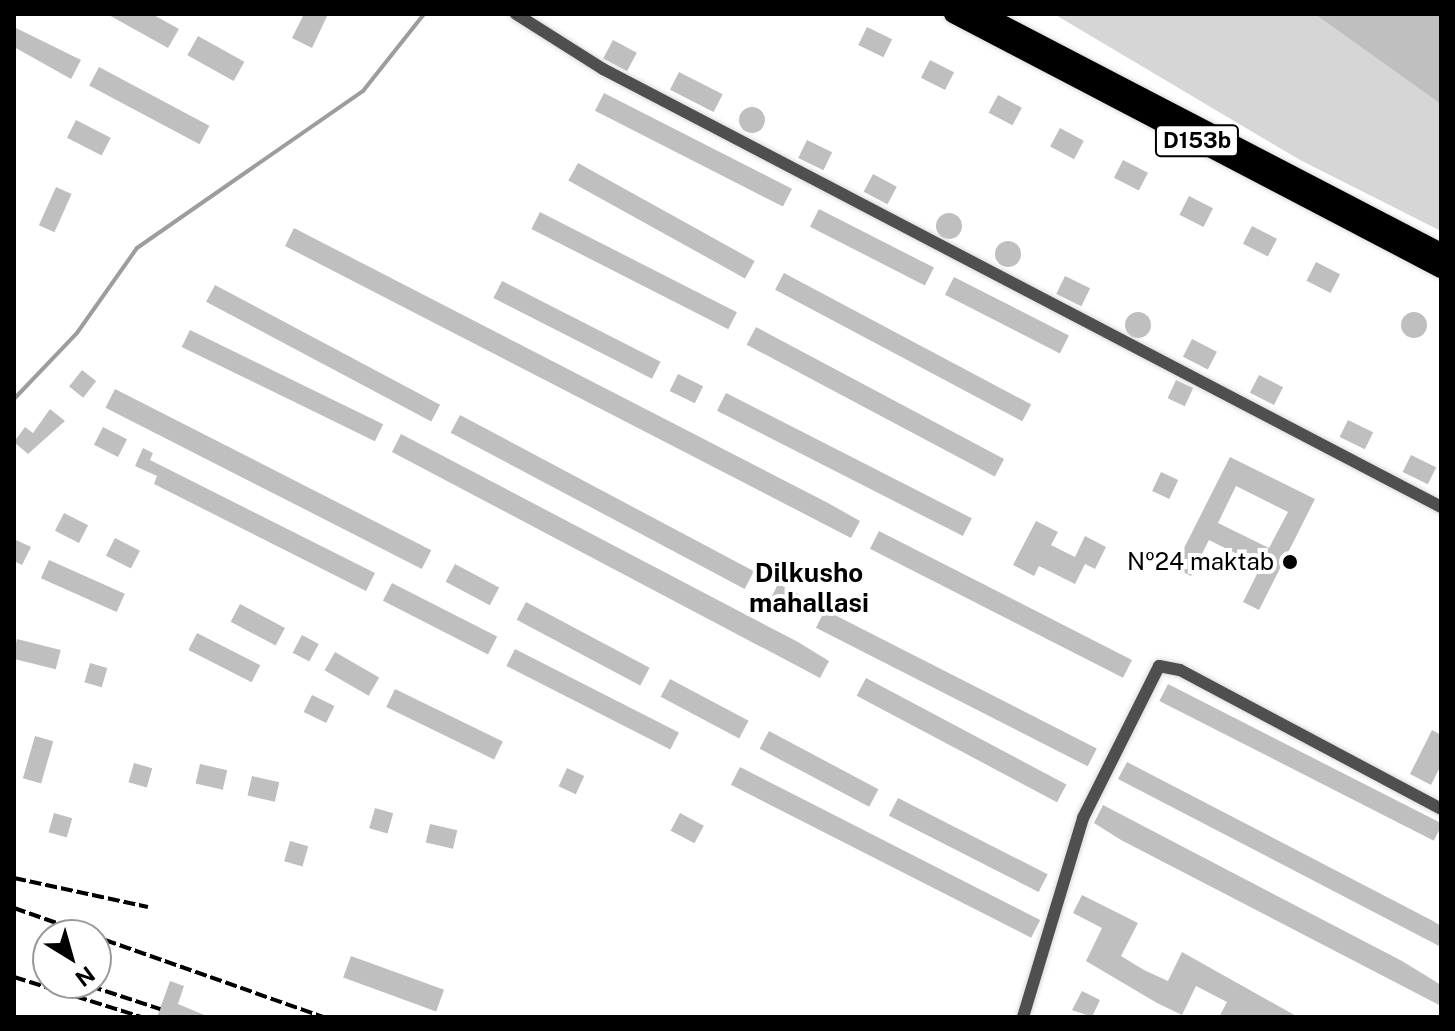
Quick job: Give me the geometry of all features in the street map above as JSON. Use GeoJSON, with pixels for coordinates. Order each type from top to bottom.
{"type":"FeatureCollection","features":[{"type":"Feature","properties":{"kind":"main road","name":"D153b"},"geometry":{"type":"LineString","coordinates":[[953,14],[1441,269]]}},
{"type":"Feature","properties":{"kind":"main road","name":"D153b"},"geometry":{"type":"LineString","coordinates":[[983,14],[1441,252]]}},
{"type":"Feature","properties":{"kind":"street"},"geometry":{"type":"LineString","coordinates":[[516,14],[603,69],[1441,507]]}},
{"type":"Feature","properties":{"kind":"street"},"geometry":{"type":"LineString","coordinates":[[1023,1017],[1083,818],[1159,666],[1441,809]]}},
{"type":"Feature","properties":{"kind":"shaded area"},"geometry":{"type":"Polygon","coordinates":[[[1054,14],[1441,14],[1441,231],[1300,160],[1054,14]]]}},
{"type":"Feature","properties":{"kind":"building"},"geometry":{"type":"Polygon","coordinates":[[[107,14],[152,14],[179,29],[168,48],[107,14]]]}},
{"type":"Feature","properties":{"kind":"building"},"geometry":{"type":"Polygon","coordinates":[[[304,14],[328,14],[312,48],[292,38],[304,14]]]}},
{"type":"Feature","properties":{"kind":"building"},"geometry":{"type":"Polygon","coordinates":[[[1315,14],[1441,14],[1441,104],[1315,14]]]}},
{"type":"Feature","properties":{"kind":"building"},"geometry":{"type":"Polygon","coordinates":[[[14,27],[81,60],[71,79],[14,47],[14,27]]]}},
{"type":"Feature","properties":{"kind":"building"},"geometry":{"type":"Polygon","coordinates":[[[867,27],[892,39],[883,57],[858,45],[867,27]]]}},
{"type":"Feature","properties":{"kind":"building"},"geometry":{"type":"Polygon","coordinates":[[[198,36],[244,62],[234,81],[187,55],[198,36]]]}},
{"type":"Feature","properties":{"kind":"building"},"geometry":{"type":"Polygon","coordinates":[[[613,40],[637,53],[627,71],[603,59],[613,40]]]}},
{"type":"Feature","properties":{"kind":"building"},"geometry":{"type":"Polygon","coordinates":[[[930,60],[954,72],[945,90],[921,78],[930,60]]]}},
{"type":"Feature","properties":{"kind":"building"},"geometry":{"type":"Polygon","coordinates":[[[99,67],[209,126],[200,144],[89,86],[99,67]]]}},
{"type":"Feature","properties":{"kind":"building"},"geometry":{"type":"Polygon","coordinates":[[[679,72],[723,94],[714,112],[670,90],[679,72]]]}},
{"type":"Feature","properties":{"kind":"building"},"geometry":{"type":"Polygon","coordinates":[[[604,93],[792,189],[783,207],[595,111],[604,93]]]}},
{"type":"Feature","properties":{"kind":"building"},"geometry":{"type":"Polygon","coordinates":[[[998,95],[1022,108],[1012,125],[989,113],[998,95]]]}},
{"type":"Feature","properties":{"kind":"building"},"geometry":{"type":"Polygon","coordinates":[[[752,107],[761,111],[765,120],[761,129],[752,133],[743,129],[739,120],[743,111],[752,107]]]}},
{"type":"Feature","properties":{"kind":"building"},"geometry":{"type":"Polygon","coordinates":[[[76,120],[111,138],[102,156],[67,138],[76,120]]]}},
{"type":"Feature","properties":{"kind":"building"},"geometry":{"type":"Polygon","coordinates":[[[1060,128],[1084,141],[1074,159],[1050,147],[1060,128]]]}},
{"type":"Feature","properties":{"kind":"building"},"geometry":{"type":"Polygon","coordinates":[[[807,140],[832,152],[823,170],[798,158],[807,140]]]}},
{"type":"Feature","properties":{"kind":"building"},"geometry":{"type":"Polygon","coordinates":[[[1123,160],[1148,173],[1139,191],[1114,178],[1123,160]]]}},
{"type":"Feature","properties":{"kind":"building"},"geometry":{"type":"Polygon","coordinates":[[[578,163],[755,261],[745,278],[568,180],[578,163]]]}},
{"type":"Feature","properties":{"kind":"building"},"geometry":{"type":"Polygon","coordinates":[[[873,174],[897,187],[887,204],[864,192],[873,174]]]}},
{"type":"Feature","properties":{"kind":"building"},"geometry":{"type":"Polygon","coordinates":[[[56,187],[72,194],[54,232],[39,225],[56,187]]]}},
{"type":"Feature","properties":{"kind":"building"},"geometry":{"type":"Polygon","coordinates":[[[1189,196],[1213,208],[1204,227],[1179,215],[1189,196]]]}},
{"type":"Feature","properties":{"kind":"building"},"geometry":{"type":"Polygon","coordinates":[[[819,209],[934,268],[925,285],[810,227],[819,209]]]}},
{"type":"Feature","properties":{"kind":"building"},"geometry":{"type":"Polygon","coordinates":[[[540,212],[737,312],[728,329],[531,229],[540,212]]]}},
{"type":"Feature","properties":{"kind":"building"},"geometry":{"type":"Polygon","coordinates":[[[949,213],[958,217],[962,226],[958,235],[949,239],[940,235],[936,226],[940,217],[949,213]]]}},
{"type":"Feature","properties":{"kind":"building"},"geometry":{"type":"Polygon","coordinates":[[[1252,226],[1277,239],[1268,257],[1243,244],[1252,226]]]}},
{"type":"Feature","properties":{"kind":"building"},"geometry":{"type":"Polygon","coordinates":[[[294,228],[828,503],[860,521],[851,538],[285,246],[294,228]]]}},
{"type":"Feature","properties":{"kind":"building"},"geometry":{"type":"Polygon","coordinates":[[[1008,241],[1017,245],[1021,254],[1017,263],[1008,267],[999,263],[995,254],[999,245],[1008,241]]]}},
{"type":"Feature","properties":{"kind":"building"},"geometry":{"type":"Polygon","coordinates":[[[1316,262],[1340,274],[1331,293],[1306,281],[1316,262]]]}},
{"type":"Feature","properties":{"kind":"building"},"geometry":{"type":"Polygon","coordinates":[[[784,273],[1031,404],[1022,421],[775,290],[784,273]]]}},
{"type":"Feature","properties":{"kind":"building"},"geometry":{"type":"Polygon","coordinates":[[[1065,276],[1090,288],[1081,306],[1056,294],[1065,276]]]}},
{"type":"Feature","properties":{"kind":"building"},"geometry":{"type":"Polygon","coordinates":[[[954,277],[1069,336],[1060,353],[945,295],[954,277]]]}},
{"type":"Feature","properties":{"kind":"building"},"geometry":{"type":"Polygon","coordinates":[[[502,281],[661,362],[652,379],[493,298],[502,281]]]}},
{"type":"Feature","properties":{"kind":"building"},"geometry":{"type":"Polygon","coordinates":[[[215,285],[440,405],[431,421],[206,302],[215,285]]]}},
{"type":"Feature","properties":{"kind":"building"},"geometry":{"type":"Polygon","coordinates":[[[1138,312],[1147,316],[1151,325],[1147,334],[1138,338],[1129,334],[1125,325],[1129,316],[1138,312]]]}},
{"type":"Feature","properties":{"kind":"building"},"geometry":{"type":"Polygon","coordinates":[[[1414,312],[1423,316],[1427,325],[1423,334],[1414,338],[1405,334],[1401,325],[1405,316],[1414,312]]]}},
{"type":"Feature","properties":{"kind":"building"},"geometry":{"type":"Polygon","coordinates":[[[756,327],[1004,459],[995,477],[747,345],[756,327]]]}},
{"type":"Feature","properties":{"kind":"building"},"geometry":{"type":"Polygon","coordinates":[[[190,330],[383,424],[375,441],[182,347],[190,330]]]}},
{"type":"Feature","properties":{"kind":"building"},"geometry":{"type":"Polygon","coordinates":[[[1192,339],[1217,352],[1208,370],[1183,357],[1192,339]]]}},
{"type":"Feature","properties":{"kind":"building"},"geometry":{"type":"Polygon","coordinates":[[[82,370],[96,381],[83,398],[69,387],[82,370]]]}},
{"type":"Feature","properties":{"kind":"building"},"geometry":{"type":"Polygon","coordinates":[[[678,374],[703,386],[695,403],[670,391],[678,374]]]}},
{"type":"Feature","properties":{"kind":"building"},"geometry":{"type":"Polygon","coordinates":[[[1259,375],[1283,387],[1274,405],[1250,393],[1259,375]]]}},
{"type":"Feature","properties":{"kind":"building"},"geometry":{"type":"Polygon","coordinates":[[[1176,380],[1193,388],[1185,406],[1168,398],[1176,380]]]}},
{"type":"Feature","properties":{"kind":"building"},"geometry":{"type":"Polygon","coordinates":[[[115,389],[431,550],[422,569],[105,408],[115,389]]]}},
{"type":"Feature","properties":{"kind":"building"},"geometry":{"type":"Polygon","coordinates":[[[726,393],[972,518],[963,536],[717,411],[726,393]]]}},
{"type":"Feature","properties":{"kind":"building"},"geometry":{"type":"Polygon","coordinates":[[[50,409],[65,421],[28,454],[14,442],[25,427],[33,433],[50,409]]]}},
{"type":"Feature","properties":{"kind":"building"},"geometry":{"type":"Polygon","coordinates":[[[460,415],[754,571],[745,589],[451,433],[460,415]]]}},
{"type":"Feature","properties":{"kind":"building"},"geometry":{"type":"Polygon","coordinates":[[[1348,420],[1373,432],[1365,449],[1340,437],[1348,420]]]}},
{"type":"Feature","properties":{"kind":"building"},"geometry":{"type":"Polygon","coordinates":[[[103,427],[127,439],[118,457],[94,445],[103,427]]]}},
{"type":"Feature","properties":{"kind":"building"},"geometry":{"type":"Polygon","coordinates":[[[401,434],[798,642],[829,661],[820,678],[392,452],[401,434]]]}},
{"type":"Feature","properties":{"kind":"building"},"geometry":{"type":"Polygon","coordinates":[[[143,448],[153,453],[150,460],[375,573],[366,591],[154,484],[157,476],[135,466],[143,448]]]}},
{"type":"Feature","properties":{"kind":"building"},"geometry":{"type":"Polygon","coordinates":[[[1411,455],[1436,467],[1428,484],[1403,472],[1411,455]]]}},
{"type":"Feature","properties":{"kind":"building"},"geometry":{"type":"Polygon","coordinates":[[[1230,457],[1315,499],[1259,610],[1243,602],[1261,566],[1209,540],[1191,576],[1174,568],[1230,457]],[[1236,486],[1218,523],[1269,548],[1288,512],[1236,486]]]}},
{"type":"Feature","properties":{"kind":"building"},"geometry":{"type":"Polygon","coordinates":[[[1161,472],[1178,480],[1169,499],[1152,491],[1161,472]]]}},
{"type":"Feature","properties":{"kind":"building"},"geometry":{"type":"Polygon","coordinates":[[[64,513],[88,525],[79,543],[55,531],[64,513]]]}},
{"type":"Feature","properties":{"kind":"building"},"geometry":{"type":"Polygon","coordinates":[[[1036,521],[1058,532],[1051,545],[1075,557],[1085,536],[1106,547],[1095,569],[1085,564],[1075,584],[1039,566],[1034,576],[1013,565],[1036,521]]]}},
{"type":"Feature","properties":{"kind":"building"},"geometry":{"type":"Polygon","coordinates":[[[879,531],[1132,660],[1123,678],[870,549],[879,531]]]}},
{"type":"Feature","properties":{"kind":"building"},"geometry":{"type":"Polygon","coordinates":[[[115,538],[140,551],[131,569],[106,556],[115,538]]]}},
{"type":"Feature","properties":{"kind":"building"},"geometry":{"type":"Polygon","coordinates":[[[14,539],[31,547],[22,565],[14,561],[14,539]]]}},
{"type":"Feature","properties":{"kind":"building"},"geometry":{"type":"Polygon","coordinates":[[[49,560],[125,594],[117,612],[41,578],[49,560]]]}},
{"type":"Feature","properties":{"kind":"building"},"geometry":{"type":"Polygon","coordinates":[[[455,564],[499,587],[490,605],[446,582],[455,564]]]}},
{"type":"Feature","properties":{"kind":"building"},"geometry":{"type":"Polygon","coordinates":[[[392,583],[497,637],[488,654],[383,601],[392,583]]]}},
{"type":"Feature","properties":{"kind":"building"},"geometry":{"type":"Polygon","coordinates":[[[778,584],[803,596],[794,614],[769,602],[778,584]]]}},
{"type":"Feature","properties":{"kind":"building"},"geometry":{"type":"Polygon","coordinates":[[[526,602],[650,668],[640,685],[517,620],[526,602]]]}},
{"type":"Feature","properties":{"kind":"building"},"geometry":{"type":"Polygon","coordinates":[[[240,604],[285,628],[276,646],[231,622],[240,604]]]}},
{"type":"Feature","properties":{"kind":"building"},"geometry":{"type":"Polygon","coordinates":[[[825,610],[1097,748],[1088,766],[816,628],[825,610]]]}},
{"type":"Feature","properties":{"kind":"building"},"geometry":{"type":"Polygon","coordinates":[[[197,633],[260,665],[252,682],[188,650],[197,633]]]}},
{"type":"Feature","properties":{"kind":"building"},"geometry":{"type":"Polygon","coordinates":[[[302,635],[319,644],[309,662],[293,653],[302,635]]]}},
{"type":"Feature","properties":{"kind":"building"},"geometry":{"type":"Polygon","coordinates":[[[17,639],[61,650],[56,669],[14,659],[17,639]]]}},
{"type":"Feature","properties":{"kind":"building"},"geometry":{"type":"Polygon","coordinates":[[[515,649],[679,733],[670,749],[506,666],[515,649]]]}},
{"type":"Feature","properties":{"kind":"building"},"geometry":{"type":"Polygon","coordinates":[[[335,652],[379,678],[369,696],[324,670],[335,652]]]}},
{"type":"Feature","properties":{"kind":"building"},"geometry":{"type":"Polygon","coordinates":[[[90,663],[107,668],[102,687],[84,682],[90,663]]]}},
{"type":"Feature","properties":{"kind":"building"},"geometry":{"type":"Polygon","coordinates":[[[866,678],[1066,785],[1057,802],[857,696],[866,678]]]}},
{"type":"Feature","properties":{"kind":"building"},"geometry":{"type":"Polygon","coordinates":[[[670,679],[749,721],[739,738],[661,697],[670,679]]]}},
{"type":"Feature","properties":{"kind":"building"},"geometry":{"type":"Polygon","coordinates":[[[1168,684],[1441,823],[1434,841],[1159,701],[1168,684]]]}},
{"type":"Feature","properties":{"kind":"building"},"geometry":{"type":"Polygon","coordinates":[[[395,689],[503,742],[494,760],[386,707],[395,689]]]}},
{"type":"Feature","properties":{"kind":"building"},"geometry":{"type":"Polygon","coordinates":[[[312,695],[334,706],[326,723],[304,712],[312,695]]]}},
{"type":"Feature","properties":{"kind":"building"},"geometry":{"type":"Polygon","coordinates":[[[1432,730],[1441,735],[1441,765],[1431,785],[1410,774],[1432,730]]]}},
{"type":"Feature","properties":{"kind":"building"},"geometry":{"type":"Polygon","coordinates":[[[769,731],[878,789],[869,807],[760,749],[769,731]]]}},
{"type":"Feature","properties":{"kind":"building"},"geometry":{"type":"Polygon","coordinates":[[[35,736],[53,741],[41,784],[23,778],[35,736]]]}},
{"type":"Feature","properties":{"kind":"building"},"geometry":{"type":"Polygon","coordinates":[[[1127,762],[1433,921],[1441,926],[1441,947],[1118,779],[1127,762]]]}},
{"type":"Feature","properties":{"kind":"building"},"geometry":{"type":"Polygon","coordinates":[[[134,763],[152,768],[147,787],[128,782],[134,763]]]}},
{"type":"Feature","properties":{"kind":"building"},"geometry":{"type":"Polygon","coordinates":[[[200,764],[227,770],[223,790],[196,783],[200,764]]]}},
{"type":"Feature","properties":{"kind":"building"},"geometry":{"type":"Polygon","coordinates":[[[740,767],[1040,920],[1031,938],[731,785],[740,767]]]}},
{"type":"Feature","properties":{"kind":"building"},"geometry":{"type":"Polygon","coordinates":[[[567,768],[584,776],[576,794],[559,786],[567,768]]]}},
{"type":"Feature","properties":{"kind":"building"},"geometry":{"type":"Polygon","coordinates":[[[252,776],[279,782],[275,802],[248,795],[252,776]]]}},
{"type":"Feature","properties":{"kind":"building"},"geometry":{"type":"Polygon","coordinates":[[[898,798],[1048,874],[1039,892],[889,816],[898,798]]]}},
{"type":"Feature","properties":{"kind":"building"},"geometry":{"type":"Polygon","coordinates":[[[1103,805],[1402,961],[1441,985],[1441,1006],[1121,840],[1094,823],[1103,805]]]}},
{"type":"Feature","properties":{"kind":"building"},"geometry":{"type":"Polygon","coordinates":[[[375,808],[393,813],[387,833],[369,828],[375,808]]]}},
{"type":"Feature","properties":{"kind":"building"},"geometry":{"type":"Polygon","coordinates":[[[54,813],[72,818],[67,837],[48,832],[54,813]]]}},
{"type":"Feature","properties":{"kind":"building"},"geometry":{"type":"Polygon","coordinates":[[[680,813],[704,826],[694,843],[671,831],[680,813]]]}},
{"type":"Feature","properties":{"kind":"building"},"geometry":{"type":"Polygon","coordinates":[[[430,824],[457,830],[453,849],[426,843],[430,824]]]}},
{"type":"Feature","properties":{"kind":"building"},"geometry":{"type":"Polygon","coordinates":[[[290,841],[308,846],[302,866],[284,861],[290,841]]]}},
{"type":"Feature","properties":{"kind":"building"},"geometry":{"type":"Polygon","coordinates":[[[1082,895],[1138,923],[1121,956],[1144,970],[1168,981],[1182,952],[1298,1017],[1219,1017],[1227,1002],[1196,986],[1182,1015],[1157,1003],[1086,961],[1102,928],[1073,913],[1082,895]]]}},
{"type":"Feature","properties":{"kind":"building"},"geometry":{"type":"Polygon","coordinates":[[[351,956],[444,990],[436,1011],[343,978],[351,956]]]}},
{"type":"Feature","properties":{"kind":"building"},"geometry":{"type":"Polygon","coordinates":[[[170,981],[184,986],[178,1004],[209,1017],[157,1017],[170,981]]]}},
{"type":"Feature","properties":{"kind":"building"},"geometry":{"type":"Polygon","coordinates":[[[1082,991],[1100,1000],[1092,1017],[1072,1010],[1082,991]]]}},
{"type":"Feature","properties":{"kind":"waterway"},"geometry":{"type":"LineString","coordinates":[[14,399],[77,333],[137,248],[363,91],[424,14]]}},
{"type":"Feature","properties":{"kind":"railway"},"geometry":{"type":"LineString","coordinates":[[14,878],[148,907]]}},
{"type":"Feature","properties":{"kind":"railway"},"geometry":{"type":"LineString","coordinates":[[14,908],[324,1017]]}},
{"type":"Feature","properties":{"kind":"railway"},"geometry":{"type":"LineString","coordinates":[[14,977],[142,1017]]}},
{"type":"Feature","properties":{"kind":"railway"},"geometry":{"type":"LineString","coordinates":[[112,993],[160,1009]]}},
{"type":"Feature","properties":{"kind":"place","name":"№24 maktab"},"geometry":{"type":"Point","coordinates":[1290,562]}},
{"type":"Feature","properties":{"kind":"district","name":"Dilkusho mahallasi"},"geometry":{"type":"Point","coordinates":[809,588]}}]}
